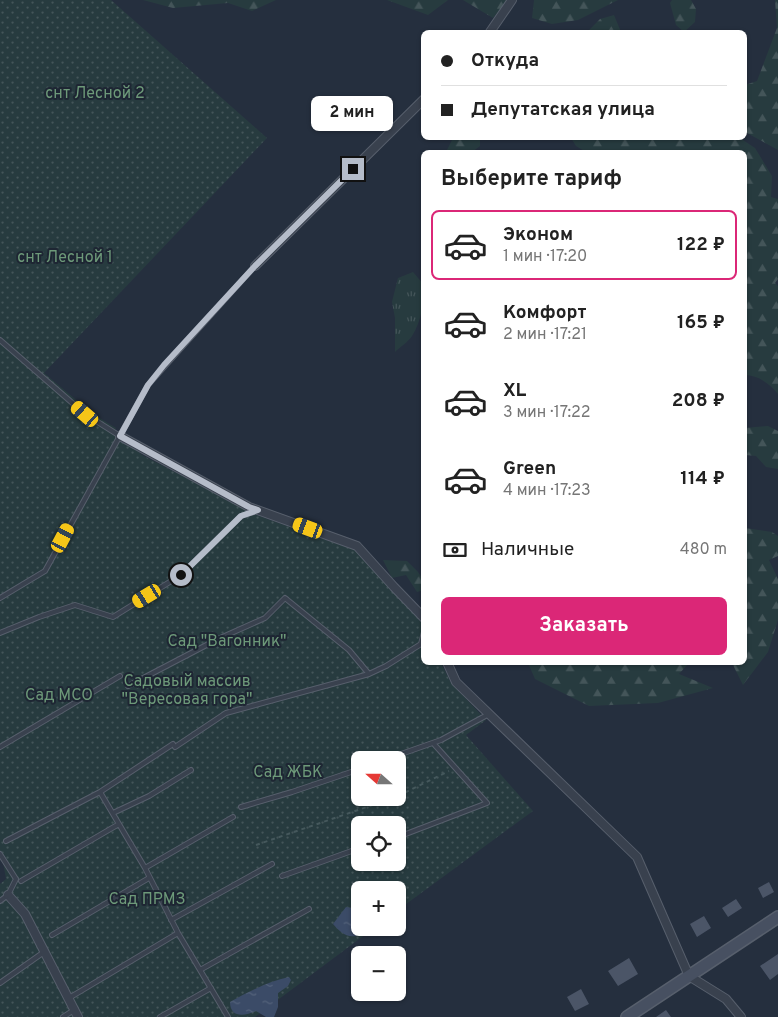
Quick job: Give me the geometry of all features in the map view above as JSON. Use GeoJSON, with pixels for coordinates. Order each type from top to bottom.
{"type":"FeatureCollection","features":[{"type":"Feature","properties":{"kind":"street"},"geometry":{"type":"LineString","coordinates":[[491,30],[512,0]]}},
{"type":"Feature","properties":{"kind":"street"},"geometry":{"type":"LineString","coordinates":[[255,266],[421,103]]}},
{"type":"Feature","properties":{"kind":"street"},"geometry":{"type":"LineString","coordinates":[[120,436],[249,507],[357,546],[421,615]]}},
{"type":"Feature","properties":{"kind":"street"},"geometry":{"type":"LineString","coordinates":[[448,665],[456,682],[637,857],[689,976],[726,999],[741,1017]]}},
{"type":"Feature","properties":{"kind":"street"},"geometry":{"type":"LineString","coordinates":[[8,895],[25,914],[78,1017]]}},
{"type":"Feature","properties":{"kind":"street"},"geometry":{"type":"LineString","coordinates":[[626,1017],[778,917]]}},
{"type":"Feature","properties":{"kind":"lane"},"geometry":{"type":"LineString","coordinates":[[0,598],[45,571],[148,385],[255,266]]}},
{"type":"Feature","properties":{"kind":"lane"},"geometry":{"type":"LineString","coordinates":[[0,340],[85,414],[120,436]]}},
{"type":"Feature","properties":{"kind":"lane"},"geometry":{"type":"LineString","coordinates":[[0,633],[75,605],[113,617],[181,575],[241,516],[258,510]]}},
{"type":"Feature","properties":{"kind":"lane"},"geometry":{"type":"LineString","coordinates":[[128,686],[218,639],[265,618],[285,598],[348,650],[369,674]]}},
{"type":"Feature","properties":{"kind":"lane"},"geometry":{"type":"LineString","coordinates":[[6,841],[100,792],[226,713],[369,674],[421,644]]}},
{"type":"Feature","properties":{"kind":"lane"},"geometry":{"type":"LineString","coordinates":[[0,747],[120,676]]}},
{"type":"Feature","properties":{"kind":"lane"},"geometry":{"type":"LineString","coordinates":[[406,752],[433,743],[489,714]]}},
{"type":"Feature","properties":{"kind":"lane"},"geometry":{"type":"LineString","coordinates":[[406,834],[487,803],[433,743]]}},
{"type":"Feature","properties":{"kind":"lane"},"geometry":{"type":"LineString","coordinates":[[113,813],[149,796],[191,770]]}},
{"type":"Feature","properties":{"kind":"lane"},"geometry":{"type":"LineString","coordinates":[[241,807],[292,792],[351,771]]}},
{"type":"Feature","properties":{"kind":"lane"},"geometry":{"type":"LineString","coordinates":[[100,792],[145,868],[178,933],[228,1017]]}},
{"type":"Feature","properties":{"kind":"lane"},"geometry":{"type":"LineString","coordinates":[[145,868],[233,817]]}},
{"type":"Feature","properties":{"kind":"lane"},"geometry":{"type":"LineString","coordinates":[[21,881],[120,824]]}},
{"type":"Feature","properties":{"kind":"lane"},"geometry":{"type":"LineString","coordinates":[[282,876],[351,851]]}},
{"type":"Feature","properties":{"kind":"lane"},"geometry":{"type":"LineString","coordinates":[[0,854],[16,880],[8,895],[0,900]]}},
{"type":"Feature","properties":{"kind":"lane"},"geometry":{"type":"LineString","coordinates":[[171,920],[272,864]]}},
{"type":"Feature","properties":{"kind":"lane"},"geometry":{"type":"LineString","coordinates":[[52,935],[149,878]]}},
{"type":"Feature","properties":{"kind":"lane"},"geometry":{"type":"LineString","coordinates":[[200,970],[309,909]]}},
{"type":"Feature","properties":{"kind":"lane"},"geometry":{"type":"LineString","coordinates":[[68,998],[178,933]]}},
{"type":"Feature","properties":{"kind":"lane"},"geometry":{"type":"LineString","coordinates":[[0,983],[44,952]]}},
{"type":"Feature","properties":{"kind":"lane"},"geometry":{"type":"LineString","coordinates":[[160,1017],[211,988]]}},
{"type":"Feature","properties":{"kind":"lane"},"geometry":{"type":"LineString","coordinates":[[63,1017],[74,1009]]}},
{"type":"Feature","properties":{"kind":"path"},"geometry":{"type":"LineString","coordinates":[[406,792],[456,768]]}},
{"type":"Feature","properties":{"kind":"path"},"geometry":{"type":"LineString","coordinates":[[256,845],[370,806]]}},
{"type":"Feature","properties":{"kind":"green space","name":"Садовый массив \"Вересовая гора\""},"geometry":{"type":"Polygon","coordinates":[[[0,0],[111,0],[267,138],[44,373],[93,414],[116,428],[114,431],[142,455],[259,516],[357,551],[421,621],[421,665],[442,665],[451,683],[486,720],[466,735],[533,811],[406,904],[406,881],[351,881],[351,936],[363,936],[255,1017],[0,1017],[0,884],[6,879],[3,862],[0,860],[0,0]]]}},
{"type":"Feature","properties":{"kind":"green space"},"geometry":{"type":"Polygon","coordinates":[[[143,0],[276,0],[252,11],[228,3],[173,8],[143,0]]]}},
{"type":"Feature","properties":{"kind":"green space"},"geometry":{"type":"Polygon","coordinates":[[[387,0],[448,0],[428,15],[387,0]]]}},
{"type":"Feature","properties":{"kind":"green space"},"geometry":{"type":"Polygon","coordinates":[[[463,0],[508,0],[493,18],[463,0]]]}},
{"type":"Feature","properties":{"kind":"green space"},"geometry":{"type":"Polygon","coordinates":[[[534,0],[618,0],[578,20],[552,24],[532,18],[534,0]]]}},
{"type":"Feature","properties":{"kind":"green space"},"geometry":{"type":"Polygon","coordinates":[[[672,0],[691,0],[696,9],[695,22],[686,30],[682,30],[676,25],[670,3],[672,0]]]}},
{"type":"Feature","properties":{"kind":"green space"},"geometry":{"type":"Polygon","coordinates":[[[775,0],[778,0],[778,150],[747,133],[747,84],[757,81],[777,28],[775,0]]]}},
{"type":"Feature","properties":{"kind":"green space"},"geometry":{"type":"Polygon","coordinates":[[[614,15],[620,30],[589,30],[600,19],[614,15]]]}},
{"type":"Feature","properties":{"kind":"green space"},"geometry":{"type":"Polygon","coordinates":[[[452,140],[480,140],[480,146],[475,150],[447,150],[452,140]]]}},
{"type":"Feature","properties":{"kind":"green space"},"geometry":{"type":"Polygon","coordinates":[[[572,140],[743,140],[755,148],[772,176],[771,197],[778,199],[778,279],[775,283],[778,286],[778,394],[763,381],[747,375],[747,150],[583,150],[576,146],[572,140]]]}},
{"type":"Feature","properties":{"kind":"green space"},"geometry":{"type":"Polygon","coordinates":[[[413,272],[421,281],[421,314],[412,336],[395,352],[395,318],[392,302],[398,278],[413,272]]]}},
{"type":"Feature","properties":{"kind":"green space"},"geometry":{"type":"Polygon","coordinates":[[[768,426],[778,431],[778,469],[766,467],[756,456],[747,455],[747,428],[768,426]]]}},
{"type":"Feature","properties":{"kind":"green space"},"geometry":{"type":"Polygon","coordinates":[[[747,528],[772,532],[778,536],[778,556],[769,560],[778,579],[778,620],[768,652],[743,685],[733,665],[747,665],[747,528]]]}},
{"type":"Feature","properties":{"kind":"green space"},"geometry":{"type":"Polygon","coordinates":[[[383,560],[407,561],[421,577],[421,591],[417,592],[406,575],[392,578],[383,560]]]}},
{"type":"Feature","properties":{"kind":"green space"},"geometry":{"type":"Polygon","coordinates":[[[529,665],[687,665],[679,674],[713,688],[658,703],[589,706],[535,679],[529,665]]]}},
{"type":"Feature","properties":{"kind":"water"},"geometry":{"type":"Polygon","coordinates":[[[346,907],[351,908],[351,936],[346,935],[333,924],[346,907]]]}},
{"type":"Feature","properties":{"kind":"water"},"geometry":{"type":"Polygon","coordinates":[[[289,977],[291,980],[288,986],[278,993],[278,1007],[274,1017],[266,1017],[256,1011],[242,1015],[232,1011],[230,1002],[266,984],[289,977]]]}},
{"type":"Feature","properties":{"kind":"building"},"geometry":{"type":"Polygon","coordinates":[[[769,882],[774,892],[763,898],[758,888],[769,882]]]}},
{"type":"Feature","properties":{"kind":"building"},"geometry":{"type":"Polygon","coordinates":[[[736,899],[742,908],[728,917],[722,908],[736,899]]]}},
{"type":"Feature","properties":{"kind":"building"},"geometry":{"type":"Polygon","coordinates":[[[704,916],[711,928],[697,937],[690,924],[704,916]]]}},
{"type":"Feature","properties":{"kind":"building"},"geometry":{"type":"Polygon","coordinates":[[[778,954],[778,974],[770,980],[760,966],[778,954]]]}},
{"type":"Feature","properties":{"kind":"building"},"geometry":{"type":"Polygon","coordinates":[[[629,958],[638,974],[618,986],[608,971],[629,958]]]}},
{"type":"Feature","properties":{"kind":"building"},"geometry":{"type":"Polygon","coordinates":[[[581,989],[589,1004],[575,1011],[567,997],[581,989]]]}},
{"type":"Feature","properties":{"kind":"building"},"geometry":{"type":"Polygon","coordinates":[[[666,1010],[671,1017],[656,1017],[666,1010]]]}},
{"type":"Feature","properties":{"kind":"route"},"geometry":{"type":"LineString","coordinates":[[181,575],[241,516],[258,510],[249,507],[120,436],[148,385],[164,365],[255,266],[353,169]]}},
{"type":"Feature","properties":{"kind":"park label","name":"снт Лесной 2"},"geometry":{"type":"Point","coordinates":[95,92]}},
{"type":"Feature","properties":{"kind":"park label","name":"снт Лесной 1"},"geometry":{"type":"Point","coordinates":[65,256]}},
{"type":"Feature","properties":{"kind":"park label","name":"Сад \"Вагонник\""},"geometry":{"type":"Point","coordinates":[227,640]}},
{"type":"Feature","properties":{"kind":"park label","name":"Сад МСО"},"geometry":{"type":"Point","coordinates":[59,694]}},
{"type":"Feature","properties":{"kind":"park label","name":"Сад ЖБК"},"geometry":{"type":"Point","coordinates":[288,771]}},
{"type":"Feature","properties":{"kind":"park label","name":"Сад ПРМЗ"},"geometry":{"type":"Point","coordinates":[147,898]}}]}
